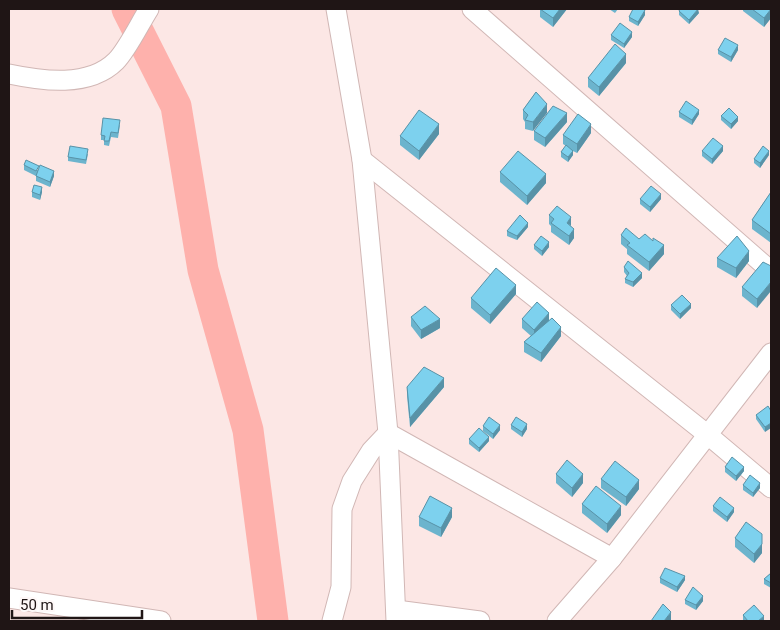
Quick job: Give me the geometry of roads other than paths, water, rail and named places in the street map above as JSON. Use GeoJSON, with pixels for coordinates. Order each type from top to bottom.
{"type":"FeatureCollection","features":[{"type":"Feature","properties":{"kind":"street"},"geometry":{"type":"LineString","coordinates":[[9,74],[66,81],[92,76],[116,61],[149,9]]}},
{"type":"Feature","properties":{"kind":"street"},"geometry":{"type":"LineString","coordinates":[[336,9],[362,160],[388,433],[396,616],[480,621]]}},
{"type":"Feature","properties":{"kind":"street"},"geometry":{"type":"LineString","coordinates":[[472,9],[771,271]]}},
{"type":"Feature","properties":{"kind":"street"},"geometry":{"type":"LineString","coordinates":[[362,160],[708,435],[771,488]]}},
{"type":"Feature","properties":{"kind":"street"},"geometry":{"type":"LineString","coordinates":[[557,621],[612,558],[771,353]]}},
{"type":"Feature","properties":{"kind":"street"},"geometry":{"type":"LineString","coordinates":[[388,433],[612,558]]}},
{"type":"Feature","properties":{"kind":"street"},"geometry":{"type":"LineString","coordinates":[[332,621],[341,587],[342,509],[352,481],[371,451],[388,433]]}},
{"type":"Feature","properties":{"kind":"street"},"geometry":{"type":"LineString","coordinates":[[9,598],[161,621]]}},
{"type":"Feature","properties":{"kind":"waterway"},"geometry":{"type":"LineString","coordinates":[[127,9],[176,106],[203,270],[248,430],[273,621]]}}]}
